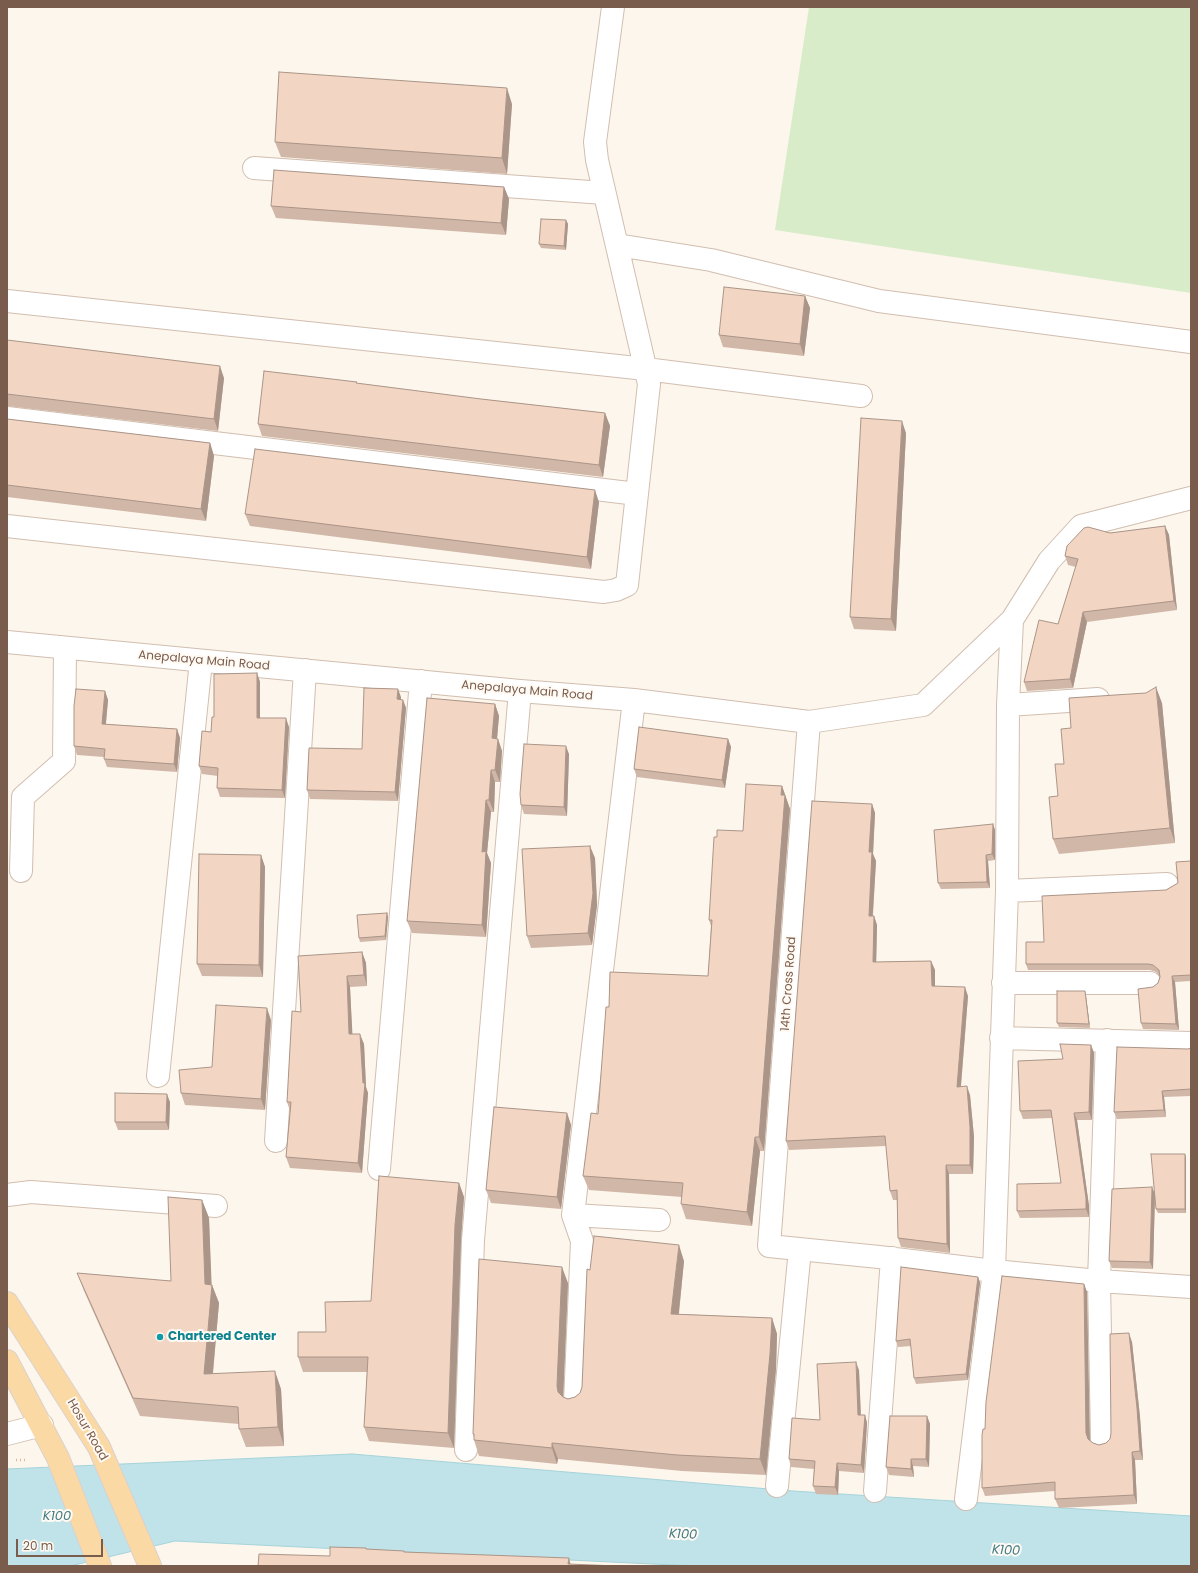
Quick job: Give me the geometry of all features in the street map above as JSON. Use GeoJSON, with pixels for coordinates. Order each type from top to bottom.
{"type":"FeatureCollection","features":[{"type":"Feature","properties":{"kind":"main road","name":"Hosur Road"},"geometry":{"type":"LineString","coordinates":[[7,1303],[99,1447],[150,1566]]}},
{"type":"Feature","properties":{"kind":"main road"},"geometry":{"type":"LineString","coordinates":[[7,1361],[58,1458],[100,1566]]}},
{"type":"Feature","properties":{"kind":"street"},"geometry":{"type":"LineString","coordinates":[[7,526],[604,592],[616,590],[626,585],[650,384],[596,160],[595,142],[613,7]]}},
{"type":"Feature","properties":{"kind":"street"},"geometry":{"type":"LineString","coordinates":[[254,168],[604,193]]}},
{"type":"Feature","properties":{"kind":"street"},"geometry":{"type":"LineString","coordinates":[[617,245],[711,260],[879,301],[1191,342]]}},
{"type":"Feature","properties":{"kind":"street"},"geometry":{"type":"LineString","coordinates":[[7,301],[646,370],[861,396]]}},
{"type":"Feature","properties":{"kind":"street"},"geometry":{"type":"LineString","coordinates":[[7,418],[637,494]]}},
{"type":"Feature","properties":{"kind":"street","name":"Anepalaya Main Road"},"geometry":{"type":"LineString","coordinates":[[7,642],[520,691],[634,700],[809,722],[923,705],[1012,620],[1049,561],[1081,526],[1191,503]]}},
{"type":"Feature","properties":{"kind":"street","name":"Anepalaya Main Road"},"geometry":{"type":"LineString","coordinates":[[966,1499],[994,1271],[1007,891],[1008,705],[1012,620]]}},
{"type":"Feature","properties":{"kind":"street"},"geometry":{"type":"LineString","coordinates":[[21,871],[23,797],[64,761],[65,648]]}},
{"type":"Feature","properties":{"kind":"street"},"geometry":{"type":"LineString","coordinates":[[158,1076],[200,661]]}},
{"type":"Feature","properties":{"kind":"street"},"geometry":{"type":"LineString","coordinates":[[276,1141],[305,670]]}},
{"type":"Feature","properties":{"kind":"street"},"geometry":{"type":"LineString","coordinates":[[379,1169],[421,681]]}},
{"type":"Feature","properties":{"kind":"street"},"geometry":{"type":"LineString","coordinates":[[466,1450],[473,1240],[520,691]]}},
{"type":"Feature","properties":{"kind":"street"},"geometry":{"type":"LineString","coordinates":[[1008,705],[1119,698]]}},
{"type":"Feature","properties":{"kind":"street"},"geometry":{"type":"LineString","coordinates":[[575,1402],[582,1241],[573,1215],[634,700]]}},
{"type":"Feature","properties":{"kind":"street","name":"14th Cross Road"},"geometry":{"type":"LineString","coordinates":[[800,1249],[769,1246],[809,722]]}},
{"type":"Feature","properties":{"kind":"street"},"geometry":{"type":"LineString","coordinates":[[1007,891],[1167,884]]}},
{"type":"Feature","properties":{"kind":"street"},"geometry":{"type":"LineString","coordinates":[[1003,983],[1150,983]]}},
{"type":"Feature","properties":{"kind":"street"},"geometry":{"type":"LineString","coordinates":[[1001,1038],[1191,1043]]}},
{"type":"Feature","properties":{"kind":"street"},"geometry":{"type":"LineString","coordinates":[[1102,1441],[1100,1282],[1107,1040]]}},
{"type":"Feature","properties":{"kind":"street"},"geometry":{"type":"LineString","coordinates":[[7,1195],[31,1192],[216,1206]]}},
{"type":"Feature","properties":{"kind":"street"},"geometry":{"type":"LineString","coordinates":[[573,1215],[658,1220]]}},
{"type":"Feature","properties":{"kind":"street"},"geometry":{"type":"LineString","coordinates":[[778,1486],[800,1249],[1100,1282],[1191,1287]]}},
{"type":"Feature","properties":{"kind":"street"},"geometry":{"type":"LineString","coordinates":[[875,1492],[892,1258]]}},
{"type":"Feature","properties":{"kind":"street"},"geometry":{"type":"LineString","coordinates":[[7,1434],[42,1425]]}},
{"type":"Feature","properties":{"kind":"path"},"geometry":{"type":"LineString","coordinates":[[12,1460],[28,1460]]}},
{"type":"Feature","properties":{"kind":"green space"},"geometry":{"type":"Polygon","coordinates":[[[809,7],[1191,7],[1191,293],[775,230],[809,7]]]}},
{"type":"Feature","properties":{"kind":"water","name":"K100"},"geometry":{"type":"Polygon","coordinates":[[[352,1454],[793,1491],[1191,1516],[1191,1566],[694,1566],[175,1541],[70,1566],[7,1566],[7,1469],[352,1454]]]}},
{"type":"Feature","properties":{"kind":"building"},"geometry":{"type":"Polygon","coordinates":[[[279,72],[507,88],[502,158],[275,142],[279,72]]]}},
{"type":"Feature","properties":{"kind":"building"},"geometry":{"type":"Polygon","coordinates":[[[274,170],[504,187],[501,223],[271,206],[274,170]]]}},
{"type":"Feature","properties":{"kind":"building"},"geometry":{"type":"Polygon","coordinates":[[[541,219],[566,220],[564,246],[539,244],[541,219]]]}},
{"type":"Feature","properties":{"kind":"building"},"geometry":{"type":"Polygon","coordinates":[[[724,287],[805,296],[800,344],[719,335],[724,287]]]}},
{"type":"Feature","properties":{"kind":"building"},"geometry":{"type":"Polygon","coordinates":[[[7,340],[220,366],[214,419],[7,394],[7,340]]]}},
{"type":"Feature","properties":{"kind":"building"},"geometry":{"type":"Polygon","coordinates":[[[264,371],[481,399],[605,413],[599,465],[258,424],[264,371]]]}},
{"type":"Feature","properties":{"kind":"building"},"geometry":{"type":"Polygon","coordinates":[[[861,418],[902,421],[891,619],[850,617],[861,418]]]}},
{"type":"Feature","properties":{"kind":"building"},"geometry":{"type":"Polygon","coordinates":[[[7,419],[210,443],[201,509],[7,485],[7,419]]]}},
{"type":"Feature","properties":{"kind":"building"},"geometry":{"type":"Polygon","coordinates":[[[255,449],[595,490],[587,557],[245,514],[255,449]]]}},
{"type":"Feature","properties":{"kind":"building"},"geometry":{"type":"Polygon","coordinates":[[[1165,526],[1174,601],[1083,612],[1070,679],[1024,682],[1039,620],[1058,624],[1078,559],[1065,556],[1067,546],[1084,528],[1088,527],[1110,533],[1165,526]]]}},
{"type":"Feature","properties":{"kind":"building"},"geometry":{"type":"Polygon","coordinates":[[[257,673],[257,718],[286,718],[282,790],[217,788],[218,768],[199,766],[202,731],[211,732],[212,717],[214,717],[214,674],[257,673]]]}},
{"type":"Feature","properties":{"kind":"building"},"geometry":{"type":"Polygon","coordinates":[[[1156,687],[1170,828],[1053,839],[1049,797],[1058,796],[1055,764],[1064,764],[1061,729],[1071,728],[1069,698],[1146,693],[1156,687]]]}},
{"type":"Feature","properties":{"kind":"building"},"geometry":{"type":"Polygon","coordinates":[[[364,688],[398,689],[397,699],[403,700],[395,792],[307,790],[309,748],[362,749],[364,688]]]}},
{"type":"Feature","properties":{"kind":"building"},"geometry":{"type":"Polygon","coordinates":[[[76,689],[105,691],[102,724],[177,729],[174,764],[104,759],[105,749],[74,746],[74,706],[76,689]]]}},
{"type":"Feature","properties":{"kind":"building"},"geometry":{"type":"Polygon","coordinates":[[[427,698],[495,704],[492,738],[498,739],[495,770],[491,770],[489,800],[486,800],[482,852],[486,851],[482,925],[407,921],[427,698]]]}},
{"type":"Feature","properties":{"kind":"building"},"geometry":{"type":"Polygon","coordinates":[[[639,727],[728,739],[722,780],[634,769],[639,727]]]}},
{"type":"Feature","properties":{"kind":"building"},"geometry":{"type":"Polygon","coordinates":[[[524,744],[566,746],[564,807],[521,805],[520,794],[524,744]]]}},
{"type":"Feature","properties":{"kind":"building"},"geometry":{"type":"Polygon","coordinates":[[[746,784],[782,786],[781,795],[785,795],[759,1137],[755,1137],[747,1212],[681,1204],[683,1183],[583,1176],[591,1113],[598,1114],[606,1007],[609,1007],[610,972],[708,976],[712,920],[709,920],[714,837],[717,837],[717,830],[743,831],[746,784]]]}},
{"type":"Feature","properties":{"kind":"building"},"geometry":{"type":"Polygon","coordinates":[[[812,801],[872,804],[869,852],[872,852],[869,916],[874,916],[873,962],[931,961],[932,986],[965,987],[957,1087],[967,1086],[970,1127],[970,1165],[946,1165],[947,1244],[898,1238],[897,1190],[890,1191],[885,1136],[786,1141],[812,801]]]}},
{"type":"Feature","properties":{"kind":"building"},"geometry":{"type":"Polygon","coordinates":[[[993,824],[992,854],[986,855],[987,882],[938,883],[934,830],[993,824]]]}},
{"type":"Feature","properties":{"kind":"building"},"geometry":{"type":"Polygon","coordinates":[[[590,846],[593,893],[588,933],[527,936],[522,849],[590,846]]]}},
{"type":"Feature","properties":{"kind":"building"},"geometry":{"type":"Polygon","coordinates":[[[199,854],[261,855],[259,965],[197,964],[199,854]]]}},
{"type":"Feature","properties":{"kind":"building"},"geometry":{"type":"Polygon","coordinates":[[[1191,861],[1191,975],[1172,976],[1176,1024],[1141,1023],[1138,989],[1153,987],[1158,983],[1160,977],[1159,970],[1153,965],[1026,964],[1026,942],[1044,942],[1042,896],[1166,890],[1178,883],[1176,862],[1191,861]]]}},
{"type":"Feature","properties":{"kind":"building"},"geometry":{"type":"Polygon","coordinates":[[[387,913],[385,936],[359,938],[357,915],[387,913]]]}},
{"type":"Feature","properties":{"kind":"building"},"geometry":{"type":"Polygon","coordinates":[[[362,952],[364,975],[347,976],[349,1034],[360,1034],[363,1083],[365,1083],[358,1163],[286,1157],[291,1102],[287,1102],[292,1011],[301,1012],[298,956],[362,952]]]}},
{"type":"Feature","properties":{"kind":"building"},"geometry":{"type":"Polygon","coordinates":[[[1057,991],[1085,991],[1089,1024],[1057,1023],[1057,991]]]}},
{"type":"Feature","properties":{"kind":"building"},"geometry":{"type":"Polygon","coordinates":[[[216,1005],[267,1008],[261,1099],[181,1093],[179,1070],[212,1067],[216,1005]]]}},
{"type":"Feature","properties":{"kind":"building"},"geometry":{"type":"Polygon","coordinates":[[[1060,1044],[1091,1045],[1089,1112],[1074,1113],[1086,1198],[1086,1209],[1017,1211],[1017,1184],[1061,1183],[1051,1110],[1020,1111],[1018,1061],[1063,1059],[1060,1044]]]}},
{"type":"Feature","properties":{"kind":"building"},"geometry":{"type":"Polygon","coordinates":[[[1117,1047],[1191,1048],[1191,1089],[1162,1091],[1164,1110],[1114,1112],[1117,1047]]]}},
{"type":"Feature","properties":{"kind":"building"},"geometry":{"type":"Polygon","coordinates":[[[115,1093],[167,1094],[166,1122],[115,1122],[115,1093]]]}},
{"type":"Feature","properties":{"kind":"building"},"geometry":{"type":"Polygon","coordinates":[[[494,1107],[567,1113],[557,1197],[486,1190],[494,1107]]]}},
{"type":"Feature","properties":{"kind":"building"},"geometry":{"type":"Polygon","coordinates":[[[1151,1154],[1185,1154],[1185,1209],[1156,1209],[1151,1154]]]}},
{"type":"Feature","properties":{"kind":"building"},"geometry":{"type":"Polygon","coordinates":[[[379,1176],[459,1183],[455,1225],[448,1433],[364,1427],[368,1357],[298,1357],[298,1332],[326,1332],[325,1302],[371,1301],[379,1176]]]}},
{"type":"Feature","properties":{"kind":"building"},"geometry":{"type":"Polygon","coordinates":[[[1152,1187],[1150,1262],[1109,1261],[1112,1189],[1152,1187]]]}},
{"type":"Feature","properties":{"kind":"building"},"geometry":{"type":"Polygon","coordinates":[[[168,1197],[202,1200],[205,1284],[212,1285],[204,1374],[275,1371],[278,1427],[239,1429],[238,1407],[133,1398],[77,1273],[171,1281],[168,1197]]]}},
{"type":"Feature","properties":{"kind":"building"},"geometry":{"type":"Polygon","coordinates":[[[594,1236],[679,1245],[671,1314],[772,1318],[760,1459],[677,1455],[552,1443],[552,1448],[474,1440],[479,1259],[562,1267],[557,1386],[558,1392],[563,1397],[568,1399],[575,1397],[580,1393],[582,1387],[587,1269],[590,1270],[594,1236]]]}},
{"type":"Feature","properties":{"kind":"building"},"geometry":{"type":"Polygon","coordinates":[[[901,1267],[978,1277],[966,1374],[914,1378],[910,1339],[896,1341],[901,1267]]]}},
{"type":"Feature","properties":{"kind":"building"},"geometry":{"type":"Polygon","coordinates":[[[1002,1276],[1084,1284],[1086,1433],[1088,1439],[1099,1445],[1106,1443],[1110,1439],[1111,1433],[1110,1334],[1129,1333],[1140,1451],[1132,1452],[1134,1495],[1055,1499],[1055,1482],[982,1488],[982,1435],[983,1429],[985,1429],[986,1402],[1002,1276]]]}},
{"type":"Feature","properties":{"kind":"building"},"geometry":{"type":"Polygon","coordinates":[[[856,1362],[858,1415],[865,1415],[861,1465],[837,1463],[835,1487],[813,1486],[815,1461],[789,1459],[792,1418],[820,1420],[817,1364],[856,1362]]]}},
{"type":"Feature","properties":{"kind":"building"},"geometry":{"type":"Polygon","coordinates":[[[890,1416],[927,1416],[926,1459],[911,1459],[911,1469],[886,1467],[890,1416]]]}},
{"type":"Feature","properties":{"kind":"building"},"geometry":{"type":"Polygon","coordinates":[[[330,1547],[366,1548],[404,1552],[569,1558],[568,1564],[617,1566],[258,1566],[259,1554],[330,1556],[330,1547]]]}},
{"type":"Feature","properties":{"kind":"place","name":"Chartered Center"},"geometry":{"type":"Point","coordinates":[160,1337]}}]}
